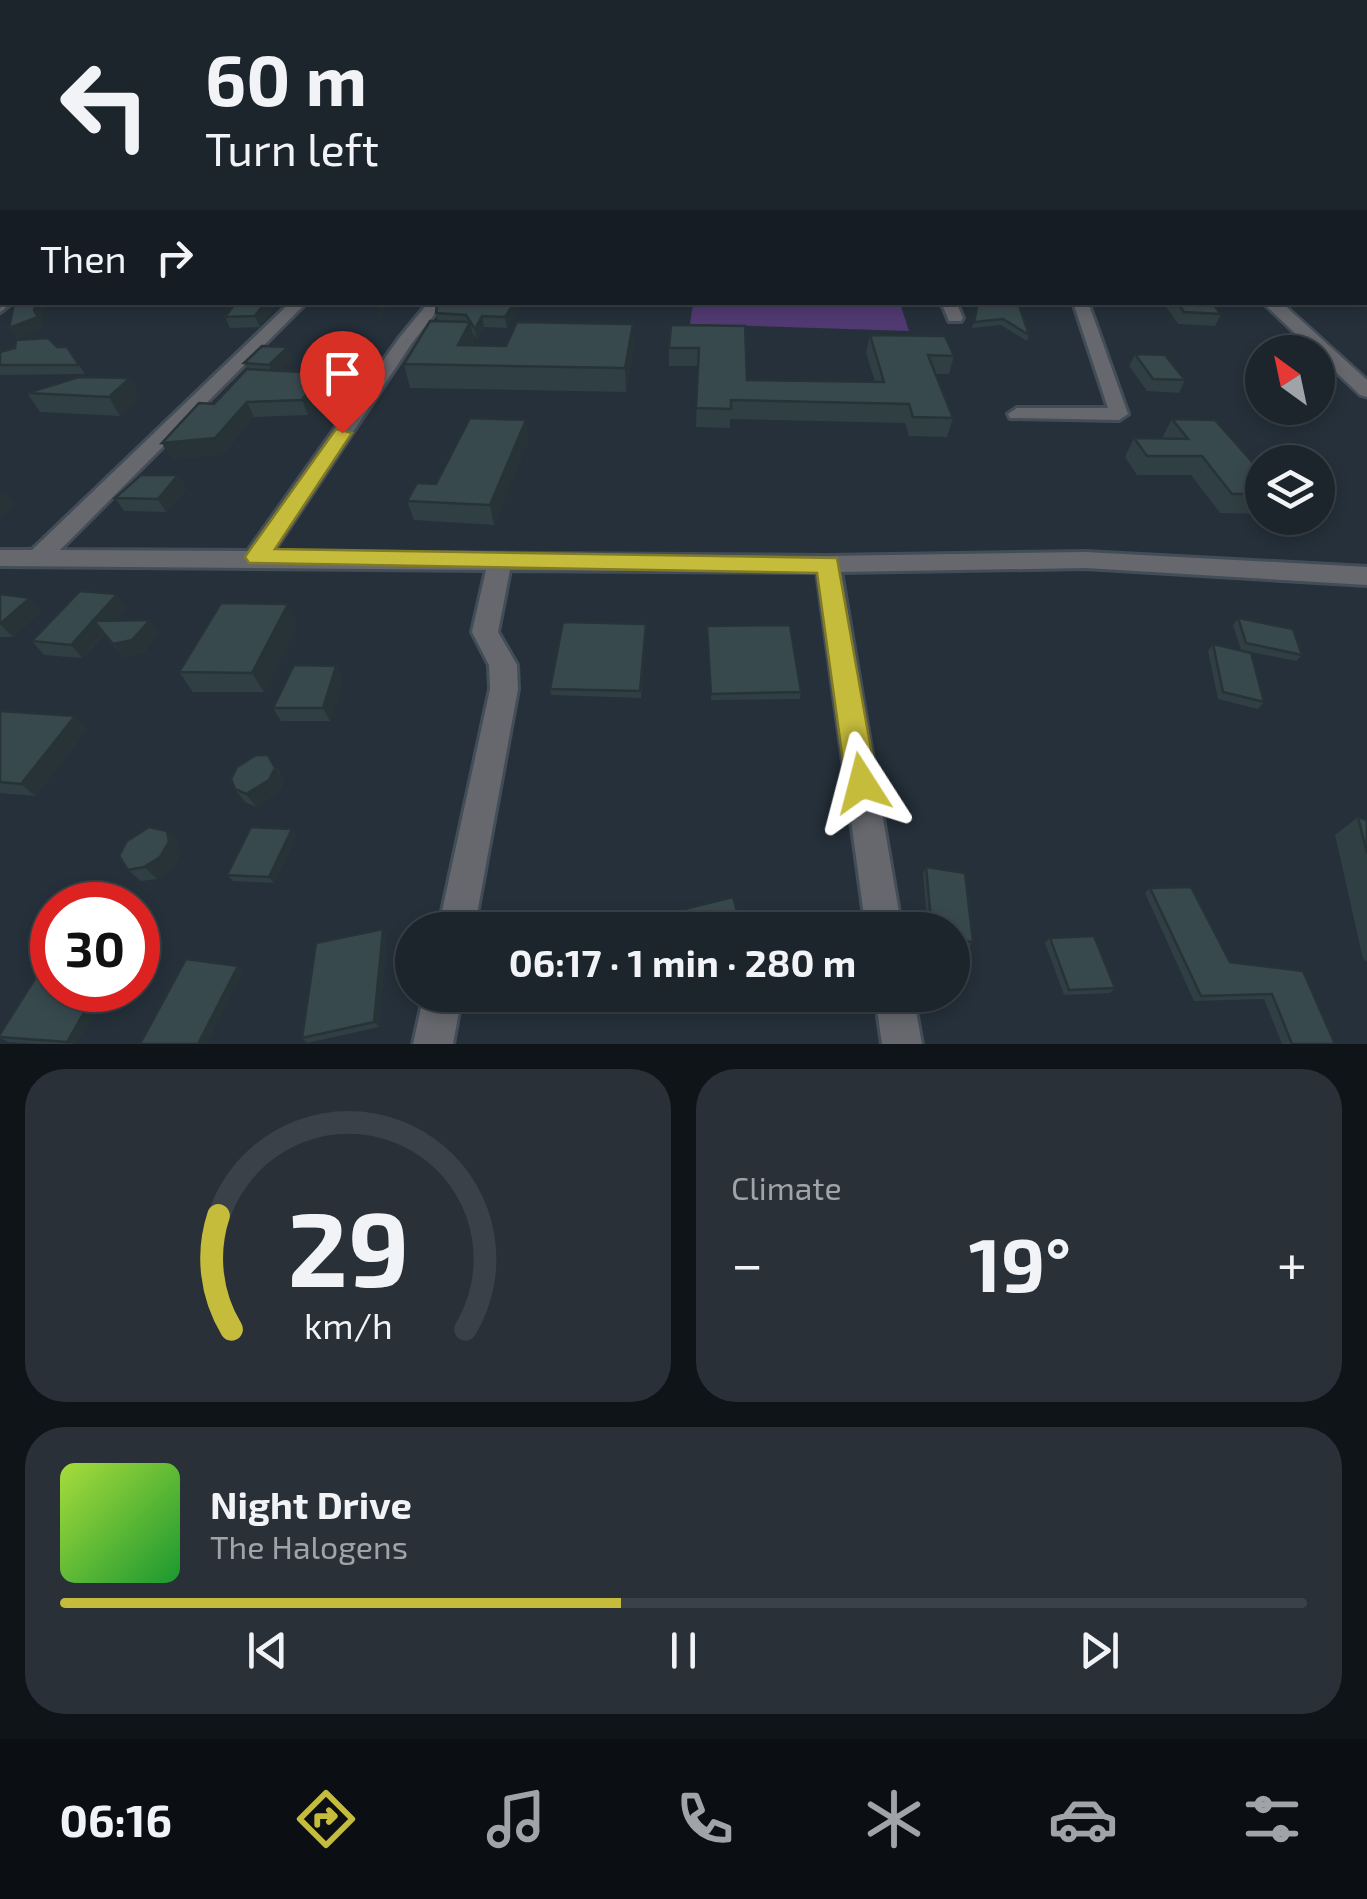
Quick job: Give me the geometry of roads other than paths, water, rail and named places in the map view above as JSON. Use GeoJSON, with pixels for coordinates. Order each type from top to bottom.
{"type":"FeatureCollection","features":[{"type":"Feature","properties":{"kind":"street"},"geometry":{"type":"LineString","coordinates":[[38,558],[297,305]]}},
{"type":"Feature","properties":{"kind":"street"},"geometry":{"type":"LineString","coordinates":[[257,557],[406,340],[435,305]]}},
{"type":"Feature","properties":{"kind":"street"},"geometry":{"type":"LineString","coordinates":[[1016,414],[1119,414],[1081,305]]}},
{"type":"Feature","properties":{"kind":"street"},"geometry":{"type":"LineString","coordinates":[[1273,305],[1367,392]]}},
{"type":"Feature","properties":{"kind":"street"},"geometry":{"type":"LineString","coordinates":[[0,558],[828,564],[1086,560],[1367,576]]}},
{"type":"Feature","properties":{"kind":"street"},"geometry":{"type":"LineString","coordinates":[[460,912],[504,689],[503,665],[486,632],[500,562]]}},
{"type":"Feature","properties":{"kind":"street"},"geometry":{"type":"LineString","coordinates":[[828,564],[881,912]]}},
{"type":"Feature","properties":{"kind":"street"},"geometry":{"type":"LineString","coordinates":[[433,1044],[440,1012]]}},
{"type":"Feature","properties":{"kind":"street"},"geometry":{"type":"LineString","coordinates":[[897,1012],[902,1044]]}}]}
